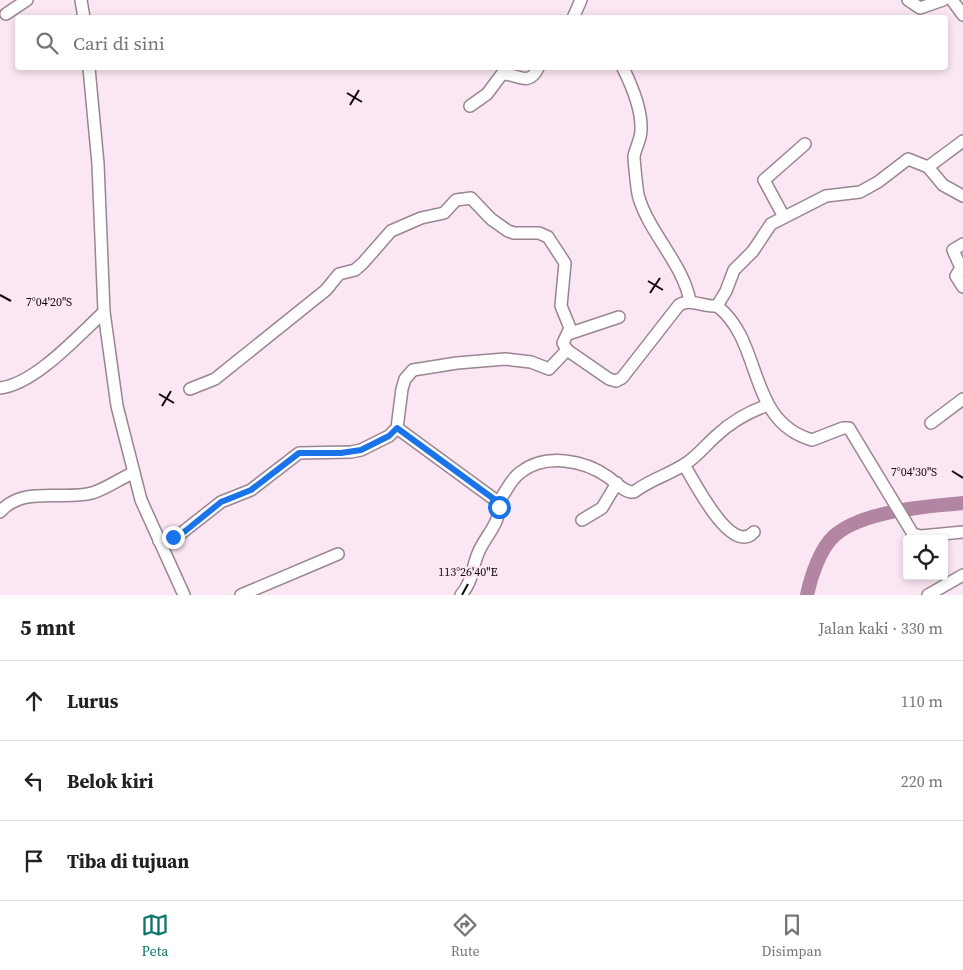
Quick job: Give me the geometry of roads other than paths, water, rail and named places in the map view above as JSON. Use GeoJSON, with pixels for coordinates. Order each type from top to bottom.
{"type":"FeatureCollection","features":[{"type":"Feature","properties":{"kind":"street"},"geometry":{"type":"LineString","coordinates":[[6,14],[27,0]]}},
{"type":"Feature","properties":{"kind":"street"},"geometry":{"type":"LineString","coordinates":[[81,0],[84,15]]}},
{"type":"Feature","properties":{"kind":"street"},"geometry":{"type":"LineString","coordinates":[[576,15],[581,0]]}},
{"type":"Feature","properties":{"kind":"street"},"geometry":{"type":"LineString","coordinates":[[908,0],[920,8],[943,0]]}},
{"type":"Feature","properties":{"kind":"street"},"geometry":{"type":"LineString","coordinates":[[952,0],[963,15]]}},
{"type":"Feature","properties":{"kind":"street"},"geometry":{"type":"LineString","coordinates":[[89,70],[98,164],[104,312],[117,406],[141,500],[184,595]]}},
{"type":"Feature","properties":{"kind":"street"},"geometry":{"type":"LineString","coordinates":[[470,106],[487,94],[502,74],[526,78],[532,76],[536,70]]}},
{"type":"Feature","properties":{"kind":"street"},"geometry":{"type":"LineString","coordinates":[[624,70],[636,99],[641,124],[641,134],[634,159],[638,195],[653,229],[687,288],[690,301]]}},
{"type":"Feature","properties":{"kind":"street"},"geometry":{"type":"LineString","coordinates":[[928,167],[963,141]]}},
{"type":"Feature","properties":{"kind":"street"},"geometry":{"type":"LineString","coordinates":[[784,217],[764,180],[804,144]]}},
{"type":"Feature","properties":{"kind":"street"},"geometry":{"type":"LineString","coordinates":[[716,306],[740,263],[753,251],[768,226],[826,196],[860,192],[878,182],[908,159],[928,167],[939,182],[963,196]]}},
{"type":"Feature","properties":{"kind":"street"},"geometry":{"type":"LineString","coordinates":[[190,389],[215,379],[326,290],[339,274],[355,270],[391,231],[422,218],[436,216],[444,212],[456,200],[465,197],[476,202],[491,219],[508,231],[514,233],[539,233],[548,237],[565,263],[561,306],[570,328],[563,343],[567,350],[604,376],[612,380],[619,380],[625,376],[675,308],[684,302],[690,301],[705,306],[716,306],[736,326],[768,405],[779,422],[808,439],[814,439],[843,428],[849,428],[887,488],[913,534],[918,536],[963,532]]}},
{"type":"Feature","properties":{"kind":"street"},"geometry":{"type":"LineString","coordinates":[[963,244],[953,251],[961,268],[956,276],[963,286]]}},
{"type":"Feature","properties":{"kind":"street"},"geometry":{"type":"LineString","coordinates":[[0,388],[22,381],[47,363],[104,312]]}},
{"type":"Feature","properties":{"kind":"street"},"geometry":{"type":"LineString","coordinates":[[568,334],[618,317]]}},
{"type":"Feature","properties":{"kind":"street"},"geometry":{"type":"LineString","coordinates":[[159,541],[179,535],[221,502],[251,490],[299,453],[341,453],[361,450],[389,436],[397,428],[402,388],[405,379],[413,370],[457,363],[505,359],[531,362],[551,369],[567,350]]}},
{"type":"Feature","properties":{"kind":"street"},"geometry":{"type":"LineString","coordinates":[[931,423],[963,399]]}},
{"type":"Feature","properties":{"kind":"street"},"geometry":{"type":"LineString","coordinates":[[462,595],[470,585],[477,555],[497,519],[498,502],[520,472],[532,465],[554,461],[583,464],[602,473],[629,492],[634,492],[650,480],[684,465],[729,424],[750,412],[768,405]]}},
{"type":"Feature","properties":{"kind":"street"},"geometry":{"type":"LineString","coordinates":[[397,428],[498,502]]}},
{"type":"Feature","properties":{"kind":"street"},"geometry":{"type":"LineString","coordinates":[[684,465],[723,527],[742,537],[748,537],[754,532]]}},
{"type":"Feature","properties":{"kind":"street"},"geometry":{"type":"LineString","coordinates":[[0,512],[14,501],[34,496],[92,493],[133,473]]}},
{"type":"Feature","properties":{"kind":"street"},"geometry":{"type":"LineString","coordinates":[[582,520],[602,508],[616,483]]}},
{"type":"Feature","properties":{"kind":"street"},"geometry":{"type":"LineString","coordinates":[[241,595],[338,554]]}},
{"type":"Feature","properties":{"kind":"street"},"geometry":{"type":"LineString","coordinates":[[928,595],[963,575]]}},
{"type":"Feature","properties":{"kind":"waterway"},"geometry":{"type":"LineString","coordinates":[[807,595],[814,571],[824,548],[834,536],[846,528],[878,515],[896,511],[963,503]]}}]}
